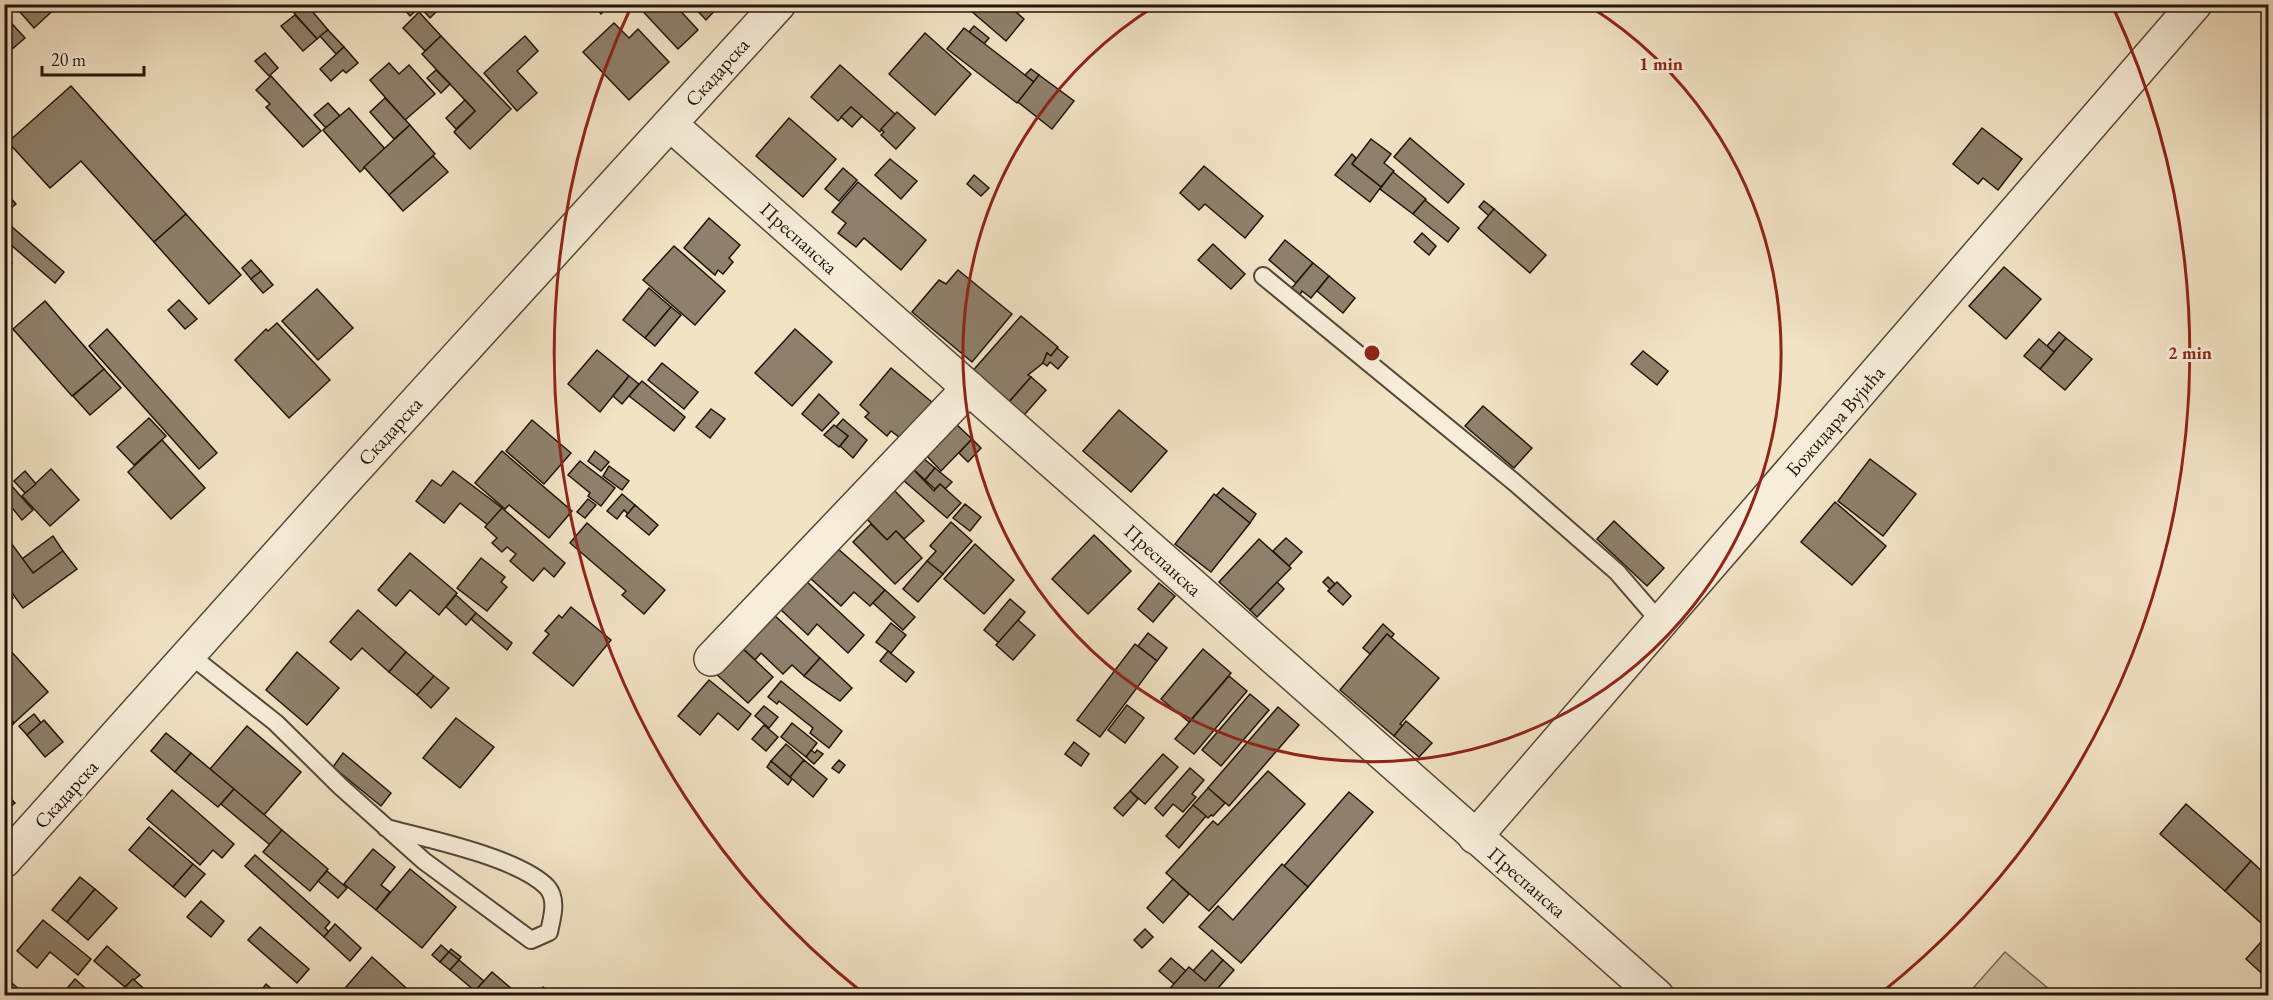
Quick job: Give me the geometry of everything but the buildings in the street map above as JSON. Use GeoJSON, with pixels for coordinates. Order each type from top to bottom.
{"type":"FeatureCollection","features":[{"type":"Feature","properties":{"kind":"street","name":"Скадарска"},"geometry":{"type":"LineString","coordinates":[[4,861],[779,4]]}},
{"type":"Feature","properties":{"kind":"street","name":"Божидара Вујића"},"geometry":{"type":"LineString","coordinates":[[1475,837],[2195,4]]}},
{"type":"Feature","properties":{"kind":"street","name":"Преспанска"},"geometry":{"type":"LineString","coordinates":[[670,124],[1657,996]]}},
{"type":"Feature","properties":{"kind":"street"},"geometry":{"type":"LineString","coordinates":[[711,658],[969,388]]}},
{"type":"Feature","properties":{"kind":"lane"},"geometry":{"type":"LineString","coordinates":[[1263,276],[1523,489],[1617,572],[1661,623]]}},
{"type":"Feature","properties":{"kind":"lane"},"geometry":{"type":"LineString","coordinates":[[190,655],[276,723],[386,828],[441,874],[531,940],[549,932],[554,907],[548,888],[519,870],[452,846],[386,828]]}},
{"type":"Feature","properties":{"kind":"shaded area"},"geometry":{"type":"Polygon","coordinates":[[[2005,952],[2056,995],[1967,995],[2005,952]]]}}]}
